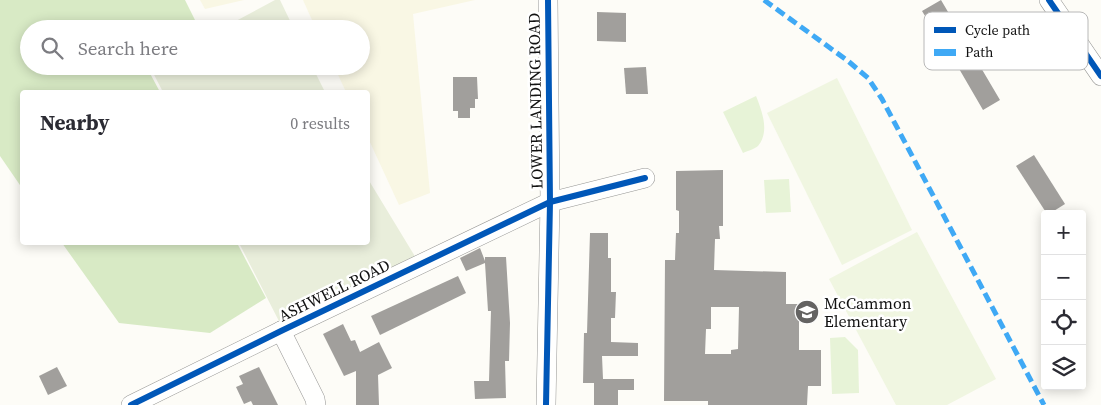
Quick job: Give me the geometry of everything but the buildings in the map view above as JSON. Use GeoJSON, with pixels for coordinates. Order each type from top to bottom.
{"type":"FeatureCollection","features":[{"type":"Feature","properties":{"kind":"street","name":"LOWER LANDING ROAD"},"geometry":{"type":"LineString","coordinates":[[546,405],[550,202],[548,0]]}},
{"type":"Feature","properties":{"kind":"street"},"geometry":{"type":"LineString","coordinates":[[1049,0],[1057,12]]}},
{"type":"Feature","properties":{"kind":"street"},"geometry":{"type":"LineString","coordinates":[[1088,57],[1101,76]]}},
{"type":"Feature","properties":{"kind":"street","name":"ASHWELL ROAD"},"geometry":{"type":"LineString","coordinates":[[131,405],[550,202],[645,178]]}},
{"type":"Feature","properties":{"kind":"street"},"geometry":{"type":"LineString","coordinates":[[281,331],[315,399],[316,405]]}},
{"type":"Feature","properties":{"kind":"shaded area"},"geometry":{"type":"Polygon","coordinates":[[[200,0],[244,0],[205,9],[200,0]]]}},
{"type":"Feature","properties":{"kind":"shaded area"},"geometry":{"type":"Polygon","coordinates":[[[303,0],[475,0],[413,14],[430,193],[399,205],[370,142],[370,90],[345,90],[338,75],[370,75],[370,20],[312,20],[303,0]]]}},
{"type":"Feature","properties":{"kind":"green space"},"geometry":{"type":"Polygon","coordinates":[[[0,0],[185,0],[195,20],[20,20],[20,75],[151,75],[159,90],[20,90],[20,185],[0,156],[0,0]]]}},
{"type":"Feature","properties":{"kind":"green space"},"geometry":{"type":"Polygon","coordinates":[[[275,0],[280,0],[290,20],[238,20],[275,0]]]}},
{"type":"Feature","properties":{"kind":"green space"},"geometry":{"type":"Polygon","coordinates":[[[154,75],[316,75],[324,90],[162,90],[154,75]]]}},
{"type":"Feature","properties":{"kind":"green space"},"geometry":{"type":"Polygon","coordinates":[[[837,78],[912,230],[842,265],[767,113],[837,78]]]}},
{"type":"Feature","properties":{"kind":"green space"},"geometry":{"type":"Polygon","coordinates":[[[756,96],[764,121],[764,134],[758,146],[743,153],[723,112],[756,96]]]}},
{"type":"Feature","properties":{"kind":"green space"},"geometry":{"type":"Polygon","coordinates":[[[789,179],[791,212],[766,213],[764,180],[789,179]]]}},
{"type":"Feature","properties":{"kind":"green space"},"geometry":{"type":"Polygon","coordinates":[[[370,182],[419,263],[284,331],[240,245],[370,245],[370,182]]]}},
{"type":"Feature","properties":{"kind":"green space"},"geometry":{"type":"Polygon","coordinates":[[[917,232],[996,379],[947,405],[896,405],[829,279],[917,232]]]}},
{"type":"Feature","properties":{"kind":"green space"},"geometry":{"type":"Polygon","coordinates":[[[63,245],[238,245],[266,298],[210,333],[119,323],[63,245]]]}},
{"type":"Feature","properties":{"kind":"green space"},"geometry":{"type":"Polygon","coordinates":[[[845,337],[858,350],[859,393],[832,394],[830,338],[845,337]]]}},
{"type":"Feature","properties":{"kind":"marked path"},"geometry":{"type":"LineString","coordinates":[[764,0],[848,61],[868,78],[882,99],[1044,405]]}},
{"type":"Feature","properties":{"kind":"cycle path"},"geometry":{"type":"LineString","coordinates":[[546,405],[550,202],[548,0]]}},
{"type":"Feature","properties":{"kind":"cycle path"},"geometry":{"type":"LineString","coordinates":[[1049,0],[1057,12]]}},
{"type":"Feature","properties":{"kind":"cycle path"},"geometry":{"type":"LineString","coordinates":[[1088,57],[1101,76]]}},
{"type":"Feature","properties":{"kind":"cycle path"},"geometry":{"type":"LineString","coordinates":[[131,405],[550,202],[645,178]]}},
{"type":"Feature","properties":{"kind":"place","name":"McCammon Elementary"},"geometry":{"type":"Point","coordinates":[807,312]}}]}
